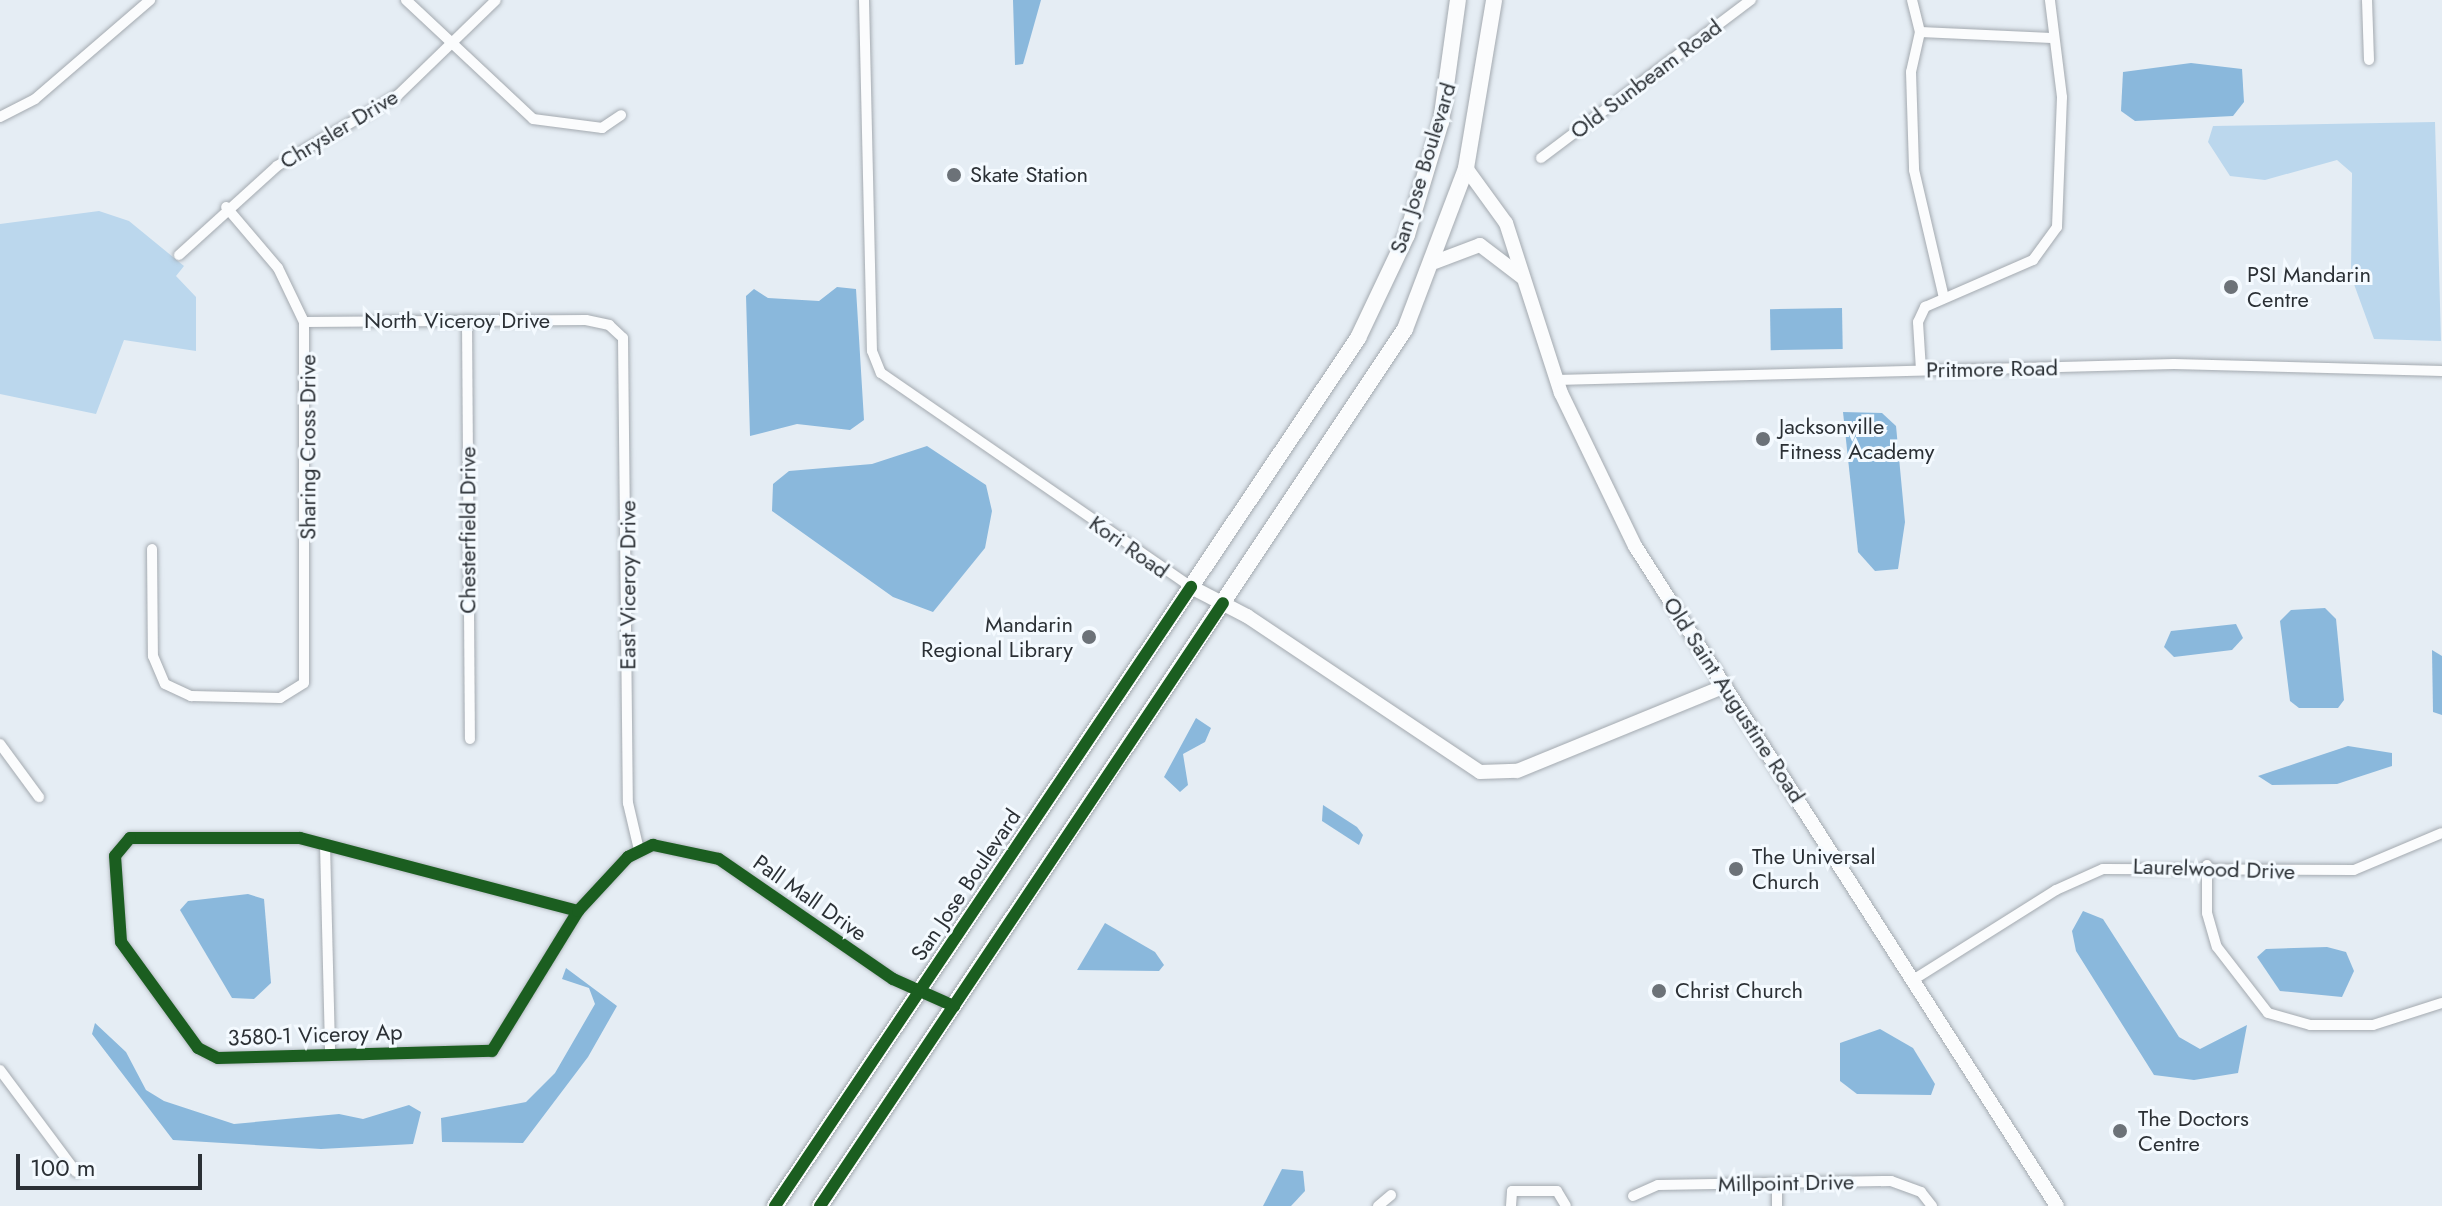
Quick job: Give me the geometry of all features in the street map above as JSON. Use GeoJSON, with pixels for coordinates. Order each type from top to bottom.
{"type":"FeatureCollection","features":[{"type":"Feature","properties":{"kind":"main road","name":"San Jose Boulevard"},"geometry":{"type":"LineString","coordinates":[[775,1206],[1191,587],[1380,296],[1441,122],[1458,0]]}},
{"type":"Feature","properties":{"kind":"main road","name":"San Jose Boulevard"},"geometry":{"type":"LineString","coordinates":[[820,1206],[1381,371],[1435,262],[1466,168],[1494,0]]}},
{"type":"Feature","properties":{"kind":"main road","name":"Old Saint Augustine Road"},"geometry":{"type":"LineString","coordinates":[[1466,168],[1496,202],[1556,380],[1635,546],[2057,1206]]}},
{"type":"Feature","properties":{"kind":"main road"},"geometry":{"type":"LineString","coordinates":[[1435,262],[1480,245],[1522,277]]}},
{"type":"Feature","properties":{"kind":"main road","name":"Kori Road"},"geometry":{"type":"LineString","coordinates":[[1191,587],[1223,603],[1491,774],[1517,771],[1725,686]]}},
{"type":"Feature","properties":{"kind":"street"},"geometry":{"type":"LineString","coordinates":[[0,117],[35,99],[150,0]]}},
{"type":"Feature","properties":{"kind":"street"},"geometry":{"type":"LineString","coordinates":[[406,0],[533,119],[602,128],[621,115]]}},
{"type":"Feature","properties":{"kind":"street","name":"Chrysler Drive"},"geometry":{"type":"LineString","coordinates":[[179,255],[226,207],[277,166],[398,95],[496,0]]}},
{"type":"Feature","properties":{"kind":"street","name":"Kori Road"},"geometry":{"type":"LineString","coordinates":[[864,0],[872,351],[881,373],[1191,587]]}},
{"type":"Feature","properties":{"kind":"street","name":"Old Sunbeam Road"},"geometry":{"type":"LineString","coordinates":[[1541,158],[1751,0]]}},
{"type":"Feature","properties":{"kind":"street"},"geometry":{"type":"LineString","coordinates":[[1912,0],[1920,32],[1911,72],[1914,170],[1944,298]]}},
{"type":"Feature","properties":{"kind":"street"},"geometry":{"type":"LineString","coordinates":[[1921,370],[1920,313],[1944,298],[2047,249],[2057,227],[2062,97],[2052,38],[2050,0]]}},
{"type":"Feature","properties":{"kind":"street"},"geometry":{"type":"LineString","coordinates":[[2367,0],[2369,60]]}},
{"type":"Feature","properties":{"kind":"street"},"geometry":{"type":"LineString","coordinates":[[1920,32],[2052,38]]}},
{"type":"Feature","properties":{"kind":"street","name":"Sharing Cross Drive"},"geometry":{"type":"LineString","coordinates":[[152,549],[153,656],[165,684],[191,696],[280,698],[304,683],[309,667],[304,322],[278,268],[226,207]]}},
{"type":"Feature","properties":{"kind":"street","name":"North Viceroy Drive"},"geometry":{"type":"LineString","coordinates":[[304,322],[467,320],[609,325]]}},
{"type":"Feature","properties":{"kind":"street","name":"Chesterfield Drive"},"geometry":{"type":"LineString","coordinates":[[467,320],[470,739]]}},
{"type":"Feature","properties":{"kind":"street","name":"East Viceroy Drive"},"geometry":{"type":"LineString","coordinates":[[609,325],[627,355],[628,803],[639,850]]}},
{"type":"Feature","properties":{"kind":"street","name":"Pritmore Road"},"geometry":{"type":"LineString","coordinates":[[1556,380],[1921,370],[2429,366],[2442,371]]}},
{"type":"Feature","properties":{"kind":"street"},"geometry":{"type":"LineString","coordinates":[[0,744],[39,797]]}},
{"type":"Feature","properties":{"kind":"street","name":"Laurelwood Drive"},"geometry":{"type":"LineString","coordinates":[[1913,980],[2077,878],[2131,864],[2354,870],[2442,833]]}},
{"type":"Feature","properties":{"kind":"street","name":"3580-1 Viceroy Ap"},"geometry":{"type":"LineString","coordinates":[[578,911],[325,844],[282,836],[130,838],[115,856],[121,942],[198,1048],[218,1058],[492,1051],[578,911],[639,850]]}},
{"type":"Feature","properties":{"kind":"street"},"geometry":{"type":"LineString","coordinates":[[325,844],[330,1054]]}},
{"type":"Feature","properties":{"kind":"street","name":"Pall Mall Drive"},"geometry":{"type":"LineString","coordinates":[[639,850],[681,847],[719,859],[920,991],[954,1006]]}},
{"type":"Feature","properties":{"kind":"street"},"geometry":{"type":"LineString","coordinates":[[2207,865],[2207,913],[2217,947],[2268,1013],[2310,1025],[2373,1025],[2442,1003]]}},
{"type":"Feature","properties":{"kind":"street"},"geometry":{"type":"LineString","coordinates":[[0,1070],[76,1172]]}},
{"type":"Feature","properties":{"kind":"street","name":"Millpoint Drive"},"geometry":{"type":"LineString","coordinates":[[1633,1196],[1658,1185],[1891,1181],[1921,1192],[1932,1206]]}},
{"type":"Feature","properties":{"kind":"street"},"geometry":{"type":"LineString","coordinates":[[1777,1183],[1777,1206]]}},
{"type":"Feature","properties":{"kind":"street"},"geometry":{"type":"LineString","coordinates":[[1511,1206],[1512,1191],[1557,1191],[1566,1206]]}},
{"type":"Feature","properties":{"kind":"street"},"geometry":{"type":"LineString","coordinates":[[1378,1206],[1391,1195]]}},
{"type":"Feature","properties":{"kind":"shaded area"},"geometry":{"type":"Polygon","coordinates":[[[1013,0],[1041,0],[1023,64],[1015,65],[1013,0]]]}},
{"type":"Feature","properties":{"kind":"shaded area"},"geometry":{"type":"Polygon","coordinates":[[[2191,63],[2242,69],[2244,102],[2233,116],[2135,121],[2121,111],[2123,72],[2191,63]]]}},
{"type":"Feature","properties":{"kind":"shaded area"},"geometry":{"type":"Polygon","coordinates":[[[2435,122],[2441,341],[2374,339],[2351,276],[2352,173],[2337,160],[2265,180],[2230,176],[2208,142],[2213,126],[2435,122]]]}},
{"type":"Feature","properties":{"kind":"shaded area"},"geometry":{"type":"Polygon","coordinates":[[[99,211],[129,221],[184,266],[176,276],[196,297],[196,351],[124,340],[96,414],[0,394],[0,224],[99,211]]]}},
{"type":"Feature","properties":{"kind":"shaded area"},"geometry":{"type":"Polygon","coordinates":[[[837,287],[856,289],[864,420],[850,430],[797,424],[750,436],[746,296],[754,289],[768,298],[819,301],[837,287]]]}},
{"type":"Feature","properties":{"kind":"shaded area"},"geometry":{"type":"Polygon","coordinates":[[[1842,308],[1843,349],[1771,350],[1770,309],[1842,308]]]}},
{"type":"Feature","properties":{"kind":"shaded area"},"geometry":{"type":"Polygon","coordinates":[[[1843,412],[1882,413],[1896,426],[1905,522],[1898,569],[1875,571],[1858,552],[1843,412]]]}},
{"type":"Feature","properties":{"kind":"shaded area"},"geometry":{"type":"Polygon","coordinates":[[[927,446],[986,485],[992,511],[985,548],[933,612],[893,597],[772,511],[773,484],[789,471],[872,464],[927,446]]]}},
{"type":"Feature","properties":{"kind":"shaded area"},"geometry":{"type":"Polygon","coordinates":[[[2325,608],[2336,619],[2344,700],[2338,708],[2299,708],[2290,701],[2280,621],[2291,610],[2325,608]]]}},
{"type":"Feature","properties":{"kind":"shaded area"},"geometry":{"type":"Polygon","coordinates":[[[2236,624],[2243,638],[2232,650],[2174,657],[2164,647],[2171,631],[2236,624]]]}},
{"type":"Feature","properties":{"kind":"shaded area"},"geometry":{"type":"Polygon","coordinates":[[[2432,650],[2442,656],[2442,715],[2433,712],[2432,650]]]}},
{"type":"Feature","properties":{"kind":"shaded area"},"geometry":{"type":"Polygon","coordinates":[[[1196,718],[1211,728],[1205,742],[1183,754],[1188,785],[1180,792],[1164,777],[1196,718]]]}},
{"type":"Feature","properties":{"kind":"shaded area"},"geometry":{"type":"Polygon","coordinates":[[[2348,746],[2392,753],[2392,766],[2337,784],[2272,785],[2258,776],[2348,746]]]}},
{"type":"Feature","properties":{"kind":"shaded area"},"geometry":{"type":"Polygon","coordinates":[[[1323,805],[1357,827],[1363,835],[1359,845],[1322,821],[1323,805]]]}},
{"type":"Feature","properties":{"kind":"shaded area"},"geometry":{"type":"Polygon","coordinates":[[[248,894],[264,899],[271,983],[254,999],[232,998],[180,910],[188,901],[248,894]]]}},
{"type":"Feature","properties":{"kind":"shaded area"},"geometry":{"type":"Polygon","coordinates":[[[2083,911],[2103,919],[2179,1037],[2200,1049],[2247,1025],[2238,1073],[2194,1080],[2154,1075],[2076,951],[2072,931],[2083,911]]]}},
{"type":"Feature","properties":{"kind":"shaded area"},"geometry":{"type":"Polygon","coordinates":[[[1105,923],[1155,952],[1164,965],[1159,971],[1077,970],[1105,923]]]}},
{"type":"Feature","properties":{"kind":"shaded area"},"geometry":{"type":"Polygon","coordinates":[[[2327,947],[2346,952],[2354,971],[2342,997],[2280,991],[2257,957],[2266,949],[2327,947]]]}},
{"type":"Feature","properties":{"kind":"shaded area"},"geometry":{"type":"Polygon","coordinates":[[[566,968],[617,1006],[588,1057],[523,1143],[442,1142],[441,1118],[526,1102],[555,1073],[595,1004],[589,988],[562,979],[566,968]]]}},
{"type":"Feature","properties":{"kind":"shaded area"},"geometry":{"type":"Polygon","coordinates":[[[95,1023],[126,1052],[146,1090],[164,1101],[234,1124],[339,1114],[363,1119],[409,1105],[421,1112],[413,1144],[321,1149],[173,1140],[92,1034],[95,1023]]]}},
{"type":"Feature","properties":{"kind":"shaded area"},"geometry":{"type":"Polygon","coordinates":[[[1880,1029],[1913,1048],[1935,1084],[1931,1095],[1857,1094],[1840,1081],[1840,1043],[1880,1029]]]}},
{"type":"Feature","properties":{"kind":"shaded area"},"geometry":{"type":"Polygon","coordinates":[[[1282,1169],[1303,1171],[1305,1191],[1291,1206],[1263,1206],[1282,1169]]]}},
{"type":"Feature","properties":{"kind":"cycle path"},"geometry":{"type":"LineString","coordinates":[[775,1206],[1191,587]]}},
{"type":"Feature","properties":{"kind":"cycle path"},"geometry":{"type":"LineString","coordinates":[[820,1206],[1223,603]]}},
{"type":"Feature","properties":{"kind":"cycle path"},"geometry":{"type":"LineString","coordinates":[[578,911],[300,838],[130,838],[115,856],[121,942],[198,1048],[218,1058],[492,1051],[578,911],[628,857],[653,845],[719,859],[893,979],[954,1006]]}},
{"type":"Feature","properties":{"kind":"place","name":"Skate Station"},"geometry":{"type":"Point","coordinates":[954,175]}},
{"type":"Feature","properties":{"kind":"place","name":"PSI Mandarin Centre"},"geometry":{"type":"Point","coordinates":[2231,287]}},
{"type":"Feature","properties":{"kind":"place","name":"Jacksonville Fitness Academy"},"geometry":{"type":"Point","coordinates":[1763,439]}},
{"type":"Feature","properties":{"kind":"place","name":"Mandarin Regional Library"},"geometry":{"type":"Point","coordinates":[1089,637]}},
{"type":"Feature","properties":{"kind":"place","name":"The Universal Church"},"geometry":{"type":"Point","coordinates":[1736,869]}},
{"type":"Feature","properties":{"kind":"place","name":"Christ Church"},"geometry":{"type":"Point","coordinates":[1659,991]}},
{"type":"Feature","properties":{"kind":"place","name":"The Doctors Centre"},"geometry":{"type":"Point","coordinates":[2120,1131]}}]}
